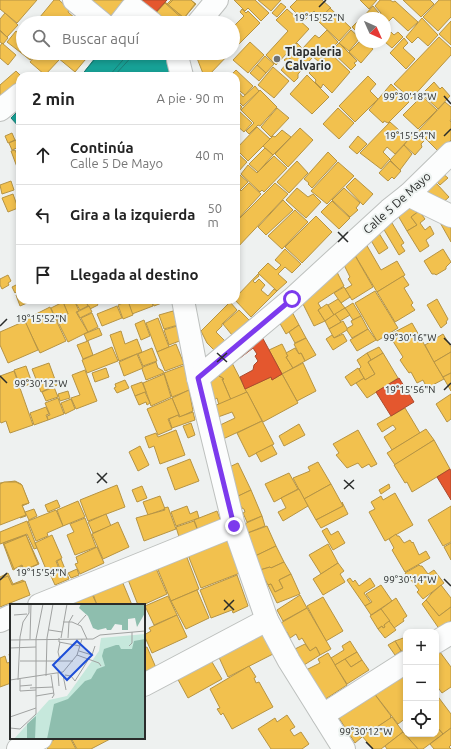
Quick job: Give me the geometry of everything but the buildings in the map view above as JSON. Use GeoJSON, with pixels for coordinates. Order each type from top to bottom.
{"type":"FeatureCollection","features":[{"type":"Feature","properties":{"kind":"street"},"geometry":{"type":"LineString","coordinates":[[74,0],[93,16]]}},
{"type":"Feature","properties":{"kind":"street"},"geometry":{"type":"LineString","coordinates":[[204,16],[217,0]]}},
{"type":"Feature","properties":{"kind":"street"},"geometry":{"type":"LineString","coordinates":[[126,16],[131,9],[134,8],[144,16]]}},
{"type":"Feature","properties":{"kind":"street"},"geometry":{"type":"LineString","coordinates":[[178,60],[181,72]]}},
{"type":"Feature","properties":{"kind":"street"},"geometry":{"type":"LineString","coordinates":[[0,110],[16,97]]}},
{"type":"Feature","properties":{"kind":"street","name":"Calle 5 De Mayo"},"geometry":{"type":"LineString","coordinates":[[198,378],[292,299],[388,210],[408,195],[451,153]]}},
{"type":"Feature","properties":{"kind":"street"},"geometry":{"type":"LineString","coordinates":[[408,195],[451,216]]}},
{"type":"Feature","properties":{"kind":"street"},"geometry":{"type":"LineString","coordinates":[[184,304],[198,378],[234,526],[267,620],[289,661],[344,749]]}},
{"type":"Feature","properties":{"kind":"street"},"geometry":{"type":"LineString","coordinates":[[41,604],[234,526]]}},
{"type":"Feature","properties":{"kind":"street"},"geometry":{"type":"LineString","coordinates":[[0,621],[10,616]]}},
{"type":"Feature","properties":{"kind":"street"},"geometry":{"type":"LineString","coordinates":[[145,684],[267,620]]}},
{"type":"Feature","properties":{"kind":"street"},"geometry":{"type":"LineString","coordinates":[[439,640],[451,633]]}},
{"type":"Feature","properties":{"kind":"street"},"geometry":{"type":"LineString","coordinates":[[323,715],[403,664]]}},
{"type":"Feature","properties":{"kind":"street"},"geometry":{"type":"LineString","coordinates":[[18,749],[39,739]]}},
{"type":"Feature","properties":{"kind":"place","name":"Tlapaleria Calvario"},"geometry":{"type":"Point","coordinates":[277,59]}},
{"type":"Feature","properties":{"kind":"route"},"geometry":{"type":"LineString","coordinates":[[234,526],[198,378],[292,299]]}}]}
